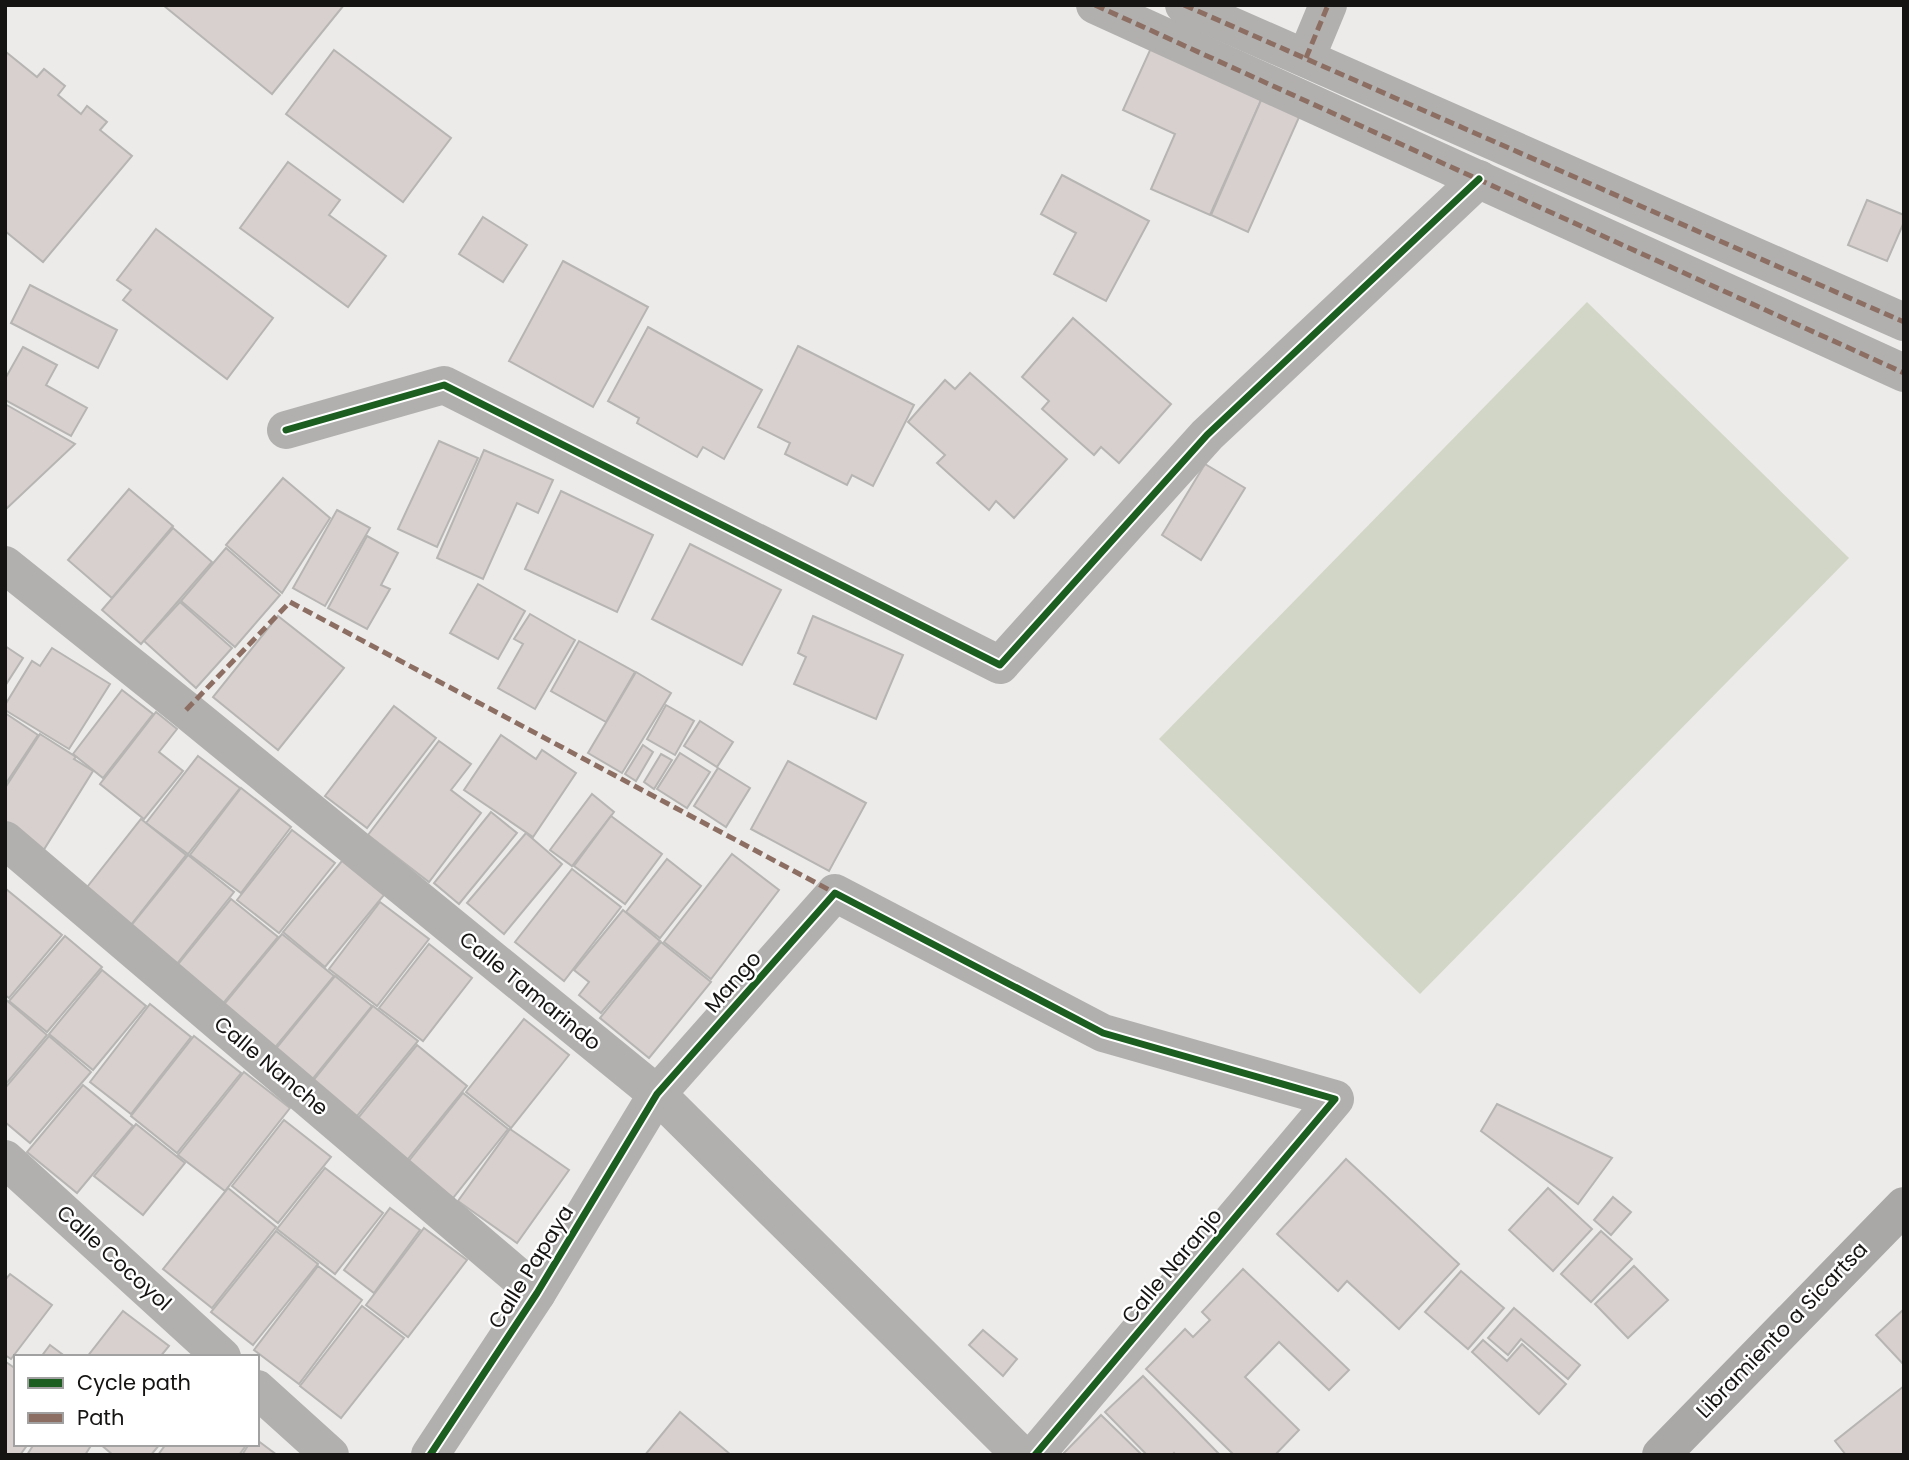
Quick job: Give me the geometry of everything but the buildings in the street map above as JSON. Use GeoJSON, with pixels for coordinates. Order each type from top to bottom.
{"type":"FeatureCollection","features":[{"type":"Feature","properties":{"kind":"main road","name":"Libramiento a Sicartsa"},"geometry":{"type":"LineString","coordinates":[[1661,1455],[1904,1206]]}},
{"type":"Feature","properties":{"kind":"street"},"geometry":{"type":"LineString","coordinates":[[1095,5],[1904,373]]}},
{"type":"Feature","properties":{"kind":"street"},"geometry":{"type":"LineString","coordinates":[[1184,5],[1904,323]]}},
{"type":"Feature","properties":{"kind":"street"},"geometry":{"type":"LineString","coordinates":[[1306,58],[1328,5]]}},
{"type":"Feature","properties":{"kind":"street"},"geometry":{"type":"LineString","coordinates":[[286,430],[443,385],[1000,665],[1208,435],[1479,179]]}},
{"type":"Feature","properties":{"kind":"street","name":"Calle Tamarindo"},"geometry":{"type":"LineString","coordinates":[[5,565],[657,1094],[1021,1455]]}},
{"type":"Feature","properties":{"kind":"street","name":"Calle Nanche"},"geometry":{"type":"LineString","coordinates":[[5,840],[537,1293]]}},
{"type":"Feature","properties":{"kind":"street","name":"Mango"},"geometry":{"type":"LineString","coordinates":[[657,1094],[835,893],[1103,1033],[1335,1099]]}},
{"type":"Feature","properties":{"kind":"street","name":"Calle Papaya"},"geometry":{"type":"LineString","coordinates":[[430,1455],[537,1293],[657,1094]]}},
{"type":"Feature","properties":{"kind":"street","name":"Calle Naranjo"},"geometry":{"type":"LineString","coordinates":[[1035,1455],[1335,1099]]}},
{"type":"Feature","properties":{"kind":"street","name":"Calle Cocoyol"},"geometry":{"type":"LineString","coordinates":[[5,1159],[220,1355]]}},
{"type":"Feature","properties":{"kind":"street"},"geometry":{"type":"LineString","coordinates":[[259,1391],[330,1455]]}},
{"type":"Feature","properties":{"kind":"green space"},"geometry":{"type":"Polygon","coordinates":[[[1587,302],[1849,558],[1420,994],[1159,739],[1587,302]]]}},
{"type":"Feature","properties":{"kind":"marked path"},"geometry":{"type":"LineString","coordinates":[[1095,5],[1904,373]]}},
{"type":"Feature","properties":{"kind":"marked path"},"geometry":{"type":"LineString","coordinates":[[1184,5],[1904,322]]}},
{"type":"Feature","properties":{"kind":"marked path"},"geometry":{"type":"LineString","coordinates":[[1306,58],[1328,5]]}},
{"type":"Feature","properties":{"kind":"marked path"},"geometry":{"type":"LineString","coordinates":[[186,710],[290,602],[835,893]]}},
{"type":"Feature","properties":{"kind":"cycle path"},"geometry":{"type":"LineString","coordinates":[[286,430],[444,385],[1000,665],[1207,435],[1479,179]]}},
{"type":"Feature","properties":{"kind":"cycle path"},"geometry":{"type":"LineString","coordinates":[[430,1455],[537,1293],[657,1094],[835,893],[1103,1033],[1335,1099],[1035,1455]]}}]}
